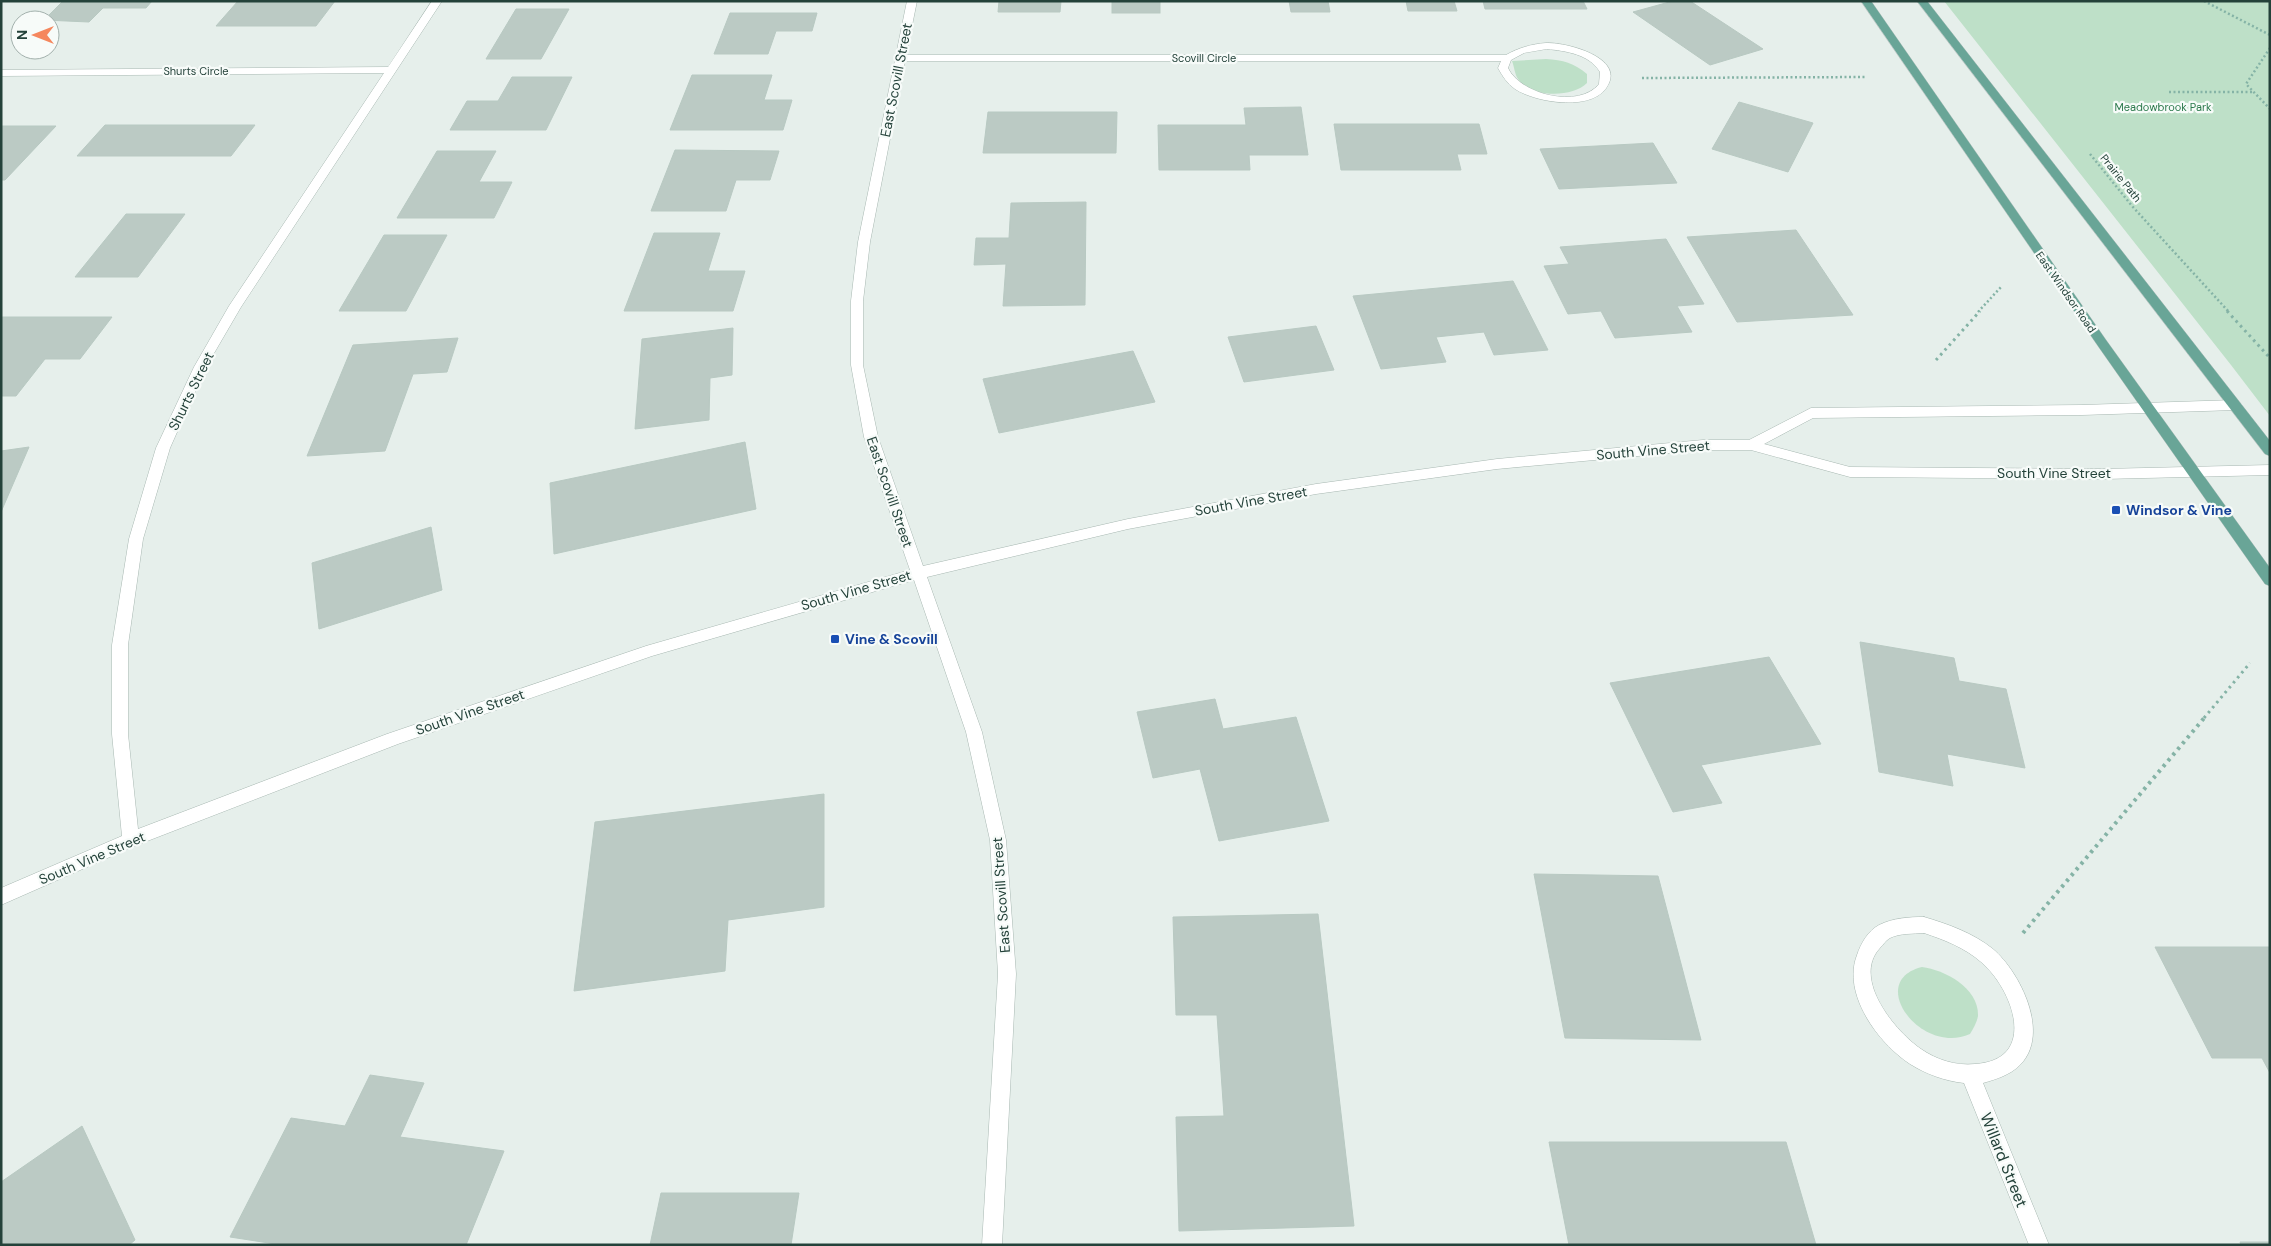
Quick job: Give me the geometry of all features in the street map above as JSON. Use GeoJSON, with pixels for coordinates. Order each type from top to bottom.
{"type":"FeatureCollection","features":[{"type":"Feature","properties":{"kind":"main road","name":"East Windsor Road"},"geometry":{"type":"LineString","coordinates":[[1866,1],[2102,343],[2270,580]]}},
{"type":"Feature","properties":{"kind":"main road"},"geometry":{"type":"LineString","coordinates":[[1922,1],[2270,450]]}},
{"type":"Feature","properties":{"kind":"street","name":"Shurts Street"},"geometry":{"type":"LineString","coordinates":[[131,840],[120,734],[120,645],[136,539],[164,448],[200,367],[235,306],[437,1]]}},
{"type":"Feature","properties":{"kind":"street","name":"East Scovill Street"},"geometry":{"type":"LineString","coordinates":[[912,1],[864,242],[857,301],[857,365],[871,437],[974,732],[998,840],[1007,974],[992,1245]]}},
{"type":"Feature","properties":{"kind":"street","name":"Scovill Circle"},"geometry":{"type":"LineString","coordinates":[[901,58],[1507,58],[1516,51],[1530,47],[1563,48],[1580,52],[1603,68],[1607,78]]}},
{"type":"Feature","properties":{"kind":"street"},"geometry":{"type":"LineString","coordinates":[[1507,58],[1503,66],[1505,74],[1512,83],[1537,96],[1553,99],[1585,98],[1597,93],[1604,86],[1607,78]]}},
{"type":"Feature","properties":{"kind":"street","name":"Shurts Circle"},"geometry":{"type":"LineString","coordinates":[[1,73],[391,70]]}},
{"type":"Feature","properties":{"kind":"street","name":"South Vine Street"},"geometry":{"type":"LineString","coordinates":[[1751,445],[1811,414],[2082,410],[2235,405]]}},
{"type":"Feature","properties":{"kind":"street","name":"South Vine Street"},"geometry":{"type":"LineString","coordinates":[[1,897],[131,840],[393,739],[650,650],[918,572],[1128,524],[1316,489],[1497,464],[1703,445],[1751,445],[1850,472],[2093,474],[2270,470]]}},
{"type":"Feature","properties":{"kind":"street"},"geometry":{"type":"LineString","coordinates":[[1924,925],[1950,932],[1967,941],[1997,964],[2014,989],[2024,1014],[2024,1039],[2015,1059],[1996,1072],[1970,1075],[1942,1070],[1916,1056],[1892,1037],[1875,1014],[1864,990],[1862,967],[1868,948],[1881,933],[1901,926],[1924,925]]}},
{"type":"Feature","properties":{"kind":"street","name":"Willard Street"},"geometry":{"type":"LineString","coordinates":[[1970,1075],[2039,1245]]}},
{"type":"Feature","properties":{"kind":"path"},"geometry":{"type":"LineString","coordinates":[[2204,1],[2270,34]]}},
{"type":"Feature","properties":{"kind":"path"},"geometry":{"type":"LineString","coordinates":[[2270,48],[2246,84],[2270,109]]}},
{"type":"Feature","properties":{"kind":"path"},"geometry":{"type":"LineString","coordinates":[[1607,78],[1868,77]]}},
{"type":"Feature","properties":{"kind":"path"},"geometry":{"type":"LineString","coordinates":[[2169,92],[2253,92]]}},
{"type":"Feature","properties":{"kind":"path","name":"Prairie Path"},"geometry":{"type":"LineString","coordinates":[[2089,152],[2132,206],[2270,358]]}},
{"type":"Feature","properties":{"kind":"path"},"geometry":{"type":"LineString","coordinates":[[1936,360],[2002,287]]}},
{"type":"Feature","properties":{"kind":"path"},"geometry":{"type":"LineString","coordinates":[[1997,964],[2250,663]]}},
{"type":"Feature","properties":{"kind":"green space","name":"Meadowbrook Park"},"geometry":{"type":"Polygon","coordinates":[[[1944,1],[2270,1],[2270,416],[2231,365],[1944,1]]]}},
{"type":"Feature","properties":{"kind":"green space"},"geometry":{"type":"Polygon","coordinates":[[[1546,59],[1563,61],[1578,67],[1587,74],[1587,83],[1572,91],[1552,94],[1532,90],[1518,79],[1512,61],[1546,59]]]}},
{"type":"Feature","properties":{"kind":"green space"},"geometry":{"type":"Polygon","coordinates":[[[1922,967],[1950,976],[1967,989],[1973,997],[1977,1006],[1978,1016],[1970,1034],[1952,1038],[1934,1035],[1918,1026],[1906,1014],[1899,1000],[1899,986],[1906,975],[1922,967]]]}},
{"type":"Feature","properties":{"kind":"building"},"geometry":{"type":"Polygon","coordinates":[[[63,1],[152,1],[146,8],[103,8],[89,22],[60,21],[60,10],[54,10],[63,1]]]}},
{"type":"Feature","properties":{"kind":"building"},"geometry":{"type":"Polygon","coordinates":[[[238,1],[335,1],[316,26],[216,26],[238,1]]]}},
{"type":"Feature","properties":{"kind":"building"},"geometry":{"type":"Polygon","coordinates":[[[999,1],[1061,1],[1060,12],[998,12],[999,1]]]}},
{"type":"Feature","properties":{"kind":"building"},"geometry":{"type":"Polygon","coordinates":[[[1112,1],[1160,1],[1160,13],[1112,13],[1112,1]]]}},
{"type":"Feature","properties":{"kind":"building"},"geometry":{"type":"Polygon","coordinates":[[[1289,1],[1328,1],[1330,12],[1291,12],[1289,1]]]}},
{"type":"Feature","properties":{"kind":"building"},"geometry":{"type":"Polygon","coordinates":[[[1406,1],[1454,1],[1457,11],[1408,11],[1406,1]]]}},
{"type":"Feature","properties":{"kind":"building"},"geometry":{"type":"Polygon","coordinates":[[[1483,1],[1583,1],[1587,9],[1485,9],[1483,1]]]}},
{"type":"Feature","properties":{"kind":"building"},"geometry":{"type":"Polygon","coordinates":[[[1673,1],[1690,1],[1763,49],[1710,65],[1633,12],[1673,1]]]}},
{"type":"Feature","properties":{"kind":"building"},"geometry":{"type":"Polygon","coordinates":[[[516,9],[569,9],[541,59],[486,59],[516,9]]]}},
{"type":"Feature","properties":{"kind":"building"},"geometry":{"type":"Polygon","coordinates":[[[730,13],[817,13],[812,31],[776,31],[768,54],[714,54],[730,13]]]}},
{"type":"Feature","properties":{"kind":"building"},"geometry":{"type":"Polygon","coordinates":[[[692,75],[772,75],[764,100],[792,100],[783,130],[670,130],[692,75]]]}},
{"type":"Feature","properties":{"kind":"building"},"geometry":{"type":"Polygon","coordinates":[[[512,77],[572,77],[546,130],[450,130],[467,101],[498,101],[512,77]]]}},
{"type":"Feature","properties":{"kind":"building"},"geometry":{"type":"Polygon","coordinates":[[[1739,102],[1813,123],[1788,172],[1712,149],[1739,102]]]}},
{"type":"Feature","properties":{"kind":"building"},"geometry":{"type":"Polygon","coordinates":[[[1301,107],[1308,155],[1249,155],[1250,170],[1159,170],[1158,125],[1246,125],[1244,108],[1301,107]]]}},
{"type":"Feature","properties":{"kind":"building"},"geometry":{"type":"Polygon","coordinates":[[[988,112],[1117,112],[1116,153],[983,153],[988,112]]]}},
{"type":"Feature","properties":{"kind":"building"},"geometry":{"type":"Polygon","coordinates":[[[1334,124],[1479,124],[1487,154],[1457,154],[1461,170],[1341,170],[1334,124]]]}},
{"type":"Feature","properties":{"kind":"building"},"geometry":{"type":"Polygon","coordinates":[[[105,125],[255,125],[231,156],[77,156],[105,125]]]}},
{"type":"Feature","properties":{"kind":"building"},"geometry":{"type":"Polygon","coordinates":[[[1,126],[56,126],[5,180],[1,180],[1,126]]]}},
{"type":"Feature","properties":{"kind":"building"},"geometry":{"type":"Polygon","coordinates":[[[1653,143],[1677,183],[1559,189],[1540,149],[1653,143]]]}},
{"type":"Feature","properties":{"kind":"building"},"geometry":{"type":"Polygon","coordinates":[[[675,150],[779,151],[770,180],[736,180],[726,211],[651,211],[675,150]]]}},
{"type":"Feature","properties":{"kind":"building"},"geometry":{"type":"Polygon","coordinates":[[[437,151],[496,151],[479,182],[512,182],[494,218],[397,218],[437,151]]]}},
{"type":"Feature","properties":{"kind":"building"},"geometry":{"type":"Polygon","coordinates":[[[1086,202],[1085,305],[1003,306],[1006,264],[974,265],[976,238],[1009,238],[1011,203],[1086,202]]]}},
{"type":"Feature","properties":{"kind":"building"},"geometry":{"type":"Polygon","coordinates":[[[126,214],[185,214],[138,277],[75,277],[126,214]]]}},
{"type":"Feature","properties":{"kind":"building"},"geometry":{"type":"Polygon","coordinates":[[[1796,230],[1853,315],[1737,322],[1687,237],[1796,230]]]}},
{"type":"Feature","properties":{"kind":"building"},"geometry":{"type":"Polygon","coordinates":[[[654,233],[720,233],[708,271],[745,271],[733,311],[624,311],[654,233]]]}},
{"type":"Feature","properties":{"kind":"building"},"geometry":{"type":"Polygon","coordinates":[[[384,235],[447,235],[406,311],[339,311],[384,235]]]}},
{"type":"Feature","properties":{"kind":"building"},"geometry":{"type":"Polygon","coordinates":[[[1666,239],[1704,304],[1677,306],[1692,332],[1615,338],[1601,311],[1568,314],[1544,266],[1569,264],[1560,247],[1666,239]]]}},
{"type":"Feature","properties":{"kind":"building"},"geometry":{"type":"Polygon","coordinates":[[[1513,281],[1548,350],[1494,355],[1484,332],[1436,337],[1446,362],[1381,369],[1353,296],[1513,281]]]}},
{"type":"Feature","properties":{"kind":"building"},"geometry":{"type":"Polygon","coordinates":[[[1,317],[112,317],[80,359],[45,359],[16,396],[1,396],[1,317]]]}},
{"type":"Feature","properties":{"kind":"building"},"geometry":{"type":"Polygon","coordinates":[[[1316,326],[1334,370],[1244,382],[1228,337],[1316,326]]]}},
{"type":"Feature","properties":{"kind":"building"},"geometry":{"type":"Polygon","coordinates":[[[733,328],[732,375],[710,378],[709,420],[635,429],[642,339],[733,328]]]}},
{"type":"Feature","properties":{"kind":"building"},"geometry":{"type":"Polygon","coordinates":[[[458,338],[447,372],[413,374],[385,451],[307,456],[353,345],[458,338]]]}},
{"type":"Feature","properties":{"kind":"building"},"geometry":{"type":"Polygon","coordinates":[[[1133,351],[1155,402],[999,433],[983,379],[1133,351]]]}},
{"type":"Feature","properties":{"kind":"building"},"geometry":{"type":"Polygon","coordinates":[[[745,442],[756,509],[554,554],[550,483],[745,442]]]}},
{"type":"Feature","properties":{"kind":"building"},"geometry":{"type":"Polygon","coordinates":[[[29,447],[1,512],[1,451],[29,447]]]}},
{"type":"Feature","properties":{"kind":"building"},"geometry":{"type":"Polygon","coordinates":[[[431,527],[442,590],[319,629],[312,563],[431,527]]]}},
{"type":"Feature","properties":{"kind":"building"},"geometry":{"type":"Polygon","coordinates":[[[1860,642],[1954,658],[1959,681],[2006,689],[2025,768],[1947,754],[1953,786],[1879,772],[1860,642]]]}},
{"type":"Feature","properties":{"kind":"building"},"geometry":{"type":"Polygon","coordinates":[[[1769,657],[1821,744],[1701,765],[1722,803],[1673,812],[1610,683],[1769,657]]]}},
{"type":"Feature","properties":{"kind":"building"},"geometry":{"type":"Polygon","coordinates":[[[1215,699],[1223,729],[1296,717],[1329,821],[1219,841],[1200,769],[1153,778],[1137,712],[1215,699]]]}},
{"type":"Feature","properties":{"kind":"building"},"geometry":{"type":"Polygon","coordinates":[[[824,794],[824,907],[728,920],[725,971],[574,991],[595,822],[824,794]]]}},
{"type":"Feature","properties":{"kind":"building"},"geometry":{"type":"Polygon","coordinates":[[[1534,874],[1658,876],[1701,1040],[1565,1038],[1534,874]]]}},
{"type":"Feature","properties":{"kind":"building"},"geometry":{"type":"Polygon","coordinates":[[[1318,914],[1354,1226],[1179,1231],[1176,1117],[1224,1116],[1217,1015],[1176,1015],[1173,917],[1318,914]]]}},
{"type":"Feature","properties":{"kind":"building"},"geometry":{"type":"Polygon","coordinates":[[[2155,947],[2270,947],[2270,1073],[2262,1058],[2212,1058],[2155,947]]]}},
{"type":"Feature","properties":{"kind":"building"},"geometry":{"type":"Polygon","coordinates":[[[370,1075],[424,1083],[400,1137],[504,1151],[466,1245],[282,1245],[230,1237],[291,1118],[345,1126],[370,1075]]]}},
{"type":"Feature","properties":{"kind":"building"},"geometry":{"type":"Polygon","coordinates":[[[82,1126],[135,1240],[129,1245],[1,1245],[1,1182],[82,1126]]]}},
{"type":"Feature","properties":{"kind":"building"},"geometry":{"type":"Polygon","coordinates":[[[1549,1142],[1786,1142],[1816,1245],[1569,1245],[1549,1142]]]}},
{"type":"Feature","properties":{"kind":"building"},"geometry":{"type":"Polygon","coordinates":[[[661,1193],[799,1193],[791,1245],[650,1245],[661,1193]]]}},
{"type":"Feature","properties":{"kind":"building"},"geometry":{"type":"Polygon","coordinates":[[[2240,1242],[2270,1242],[2270,1245],[2241,1245],[2240,1242]]]}},
{"type":"Feature","properties":{"kind":"place","name":"Windsor & Vine"},"geometry":{"type":"Point","coordinates":[2116,510]}},
{"type":"Feature","properties":{"kind":"place","name":"Vine & Scovill"},"geometry":{"type":"Point","coordinates":[835,639]}}]}
